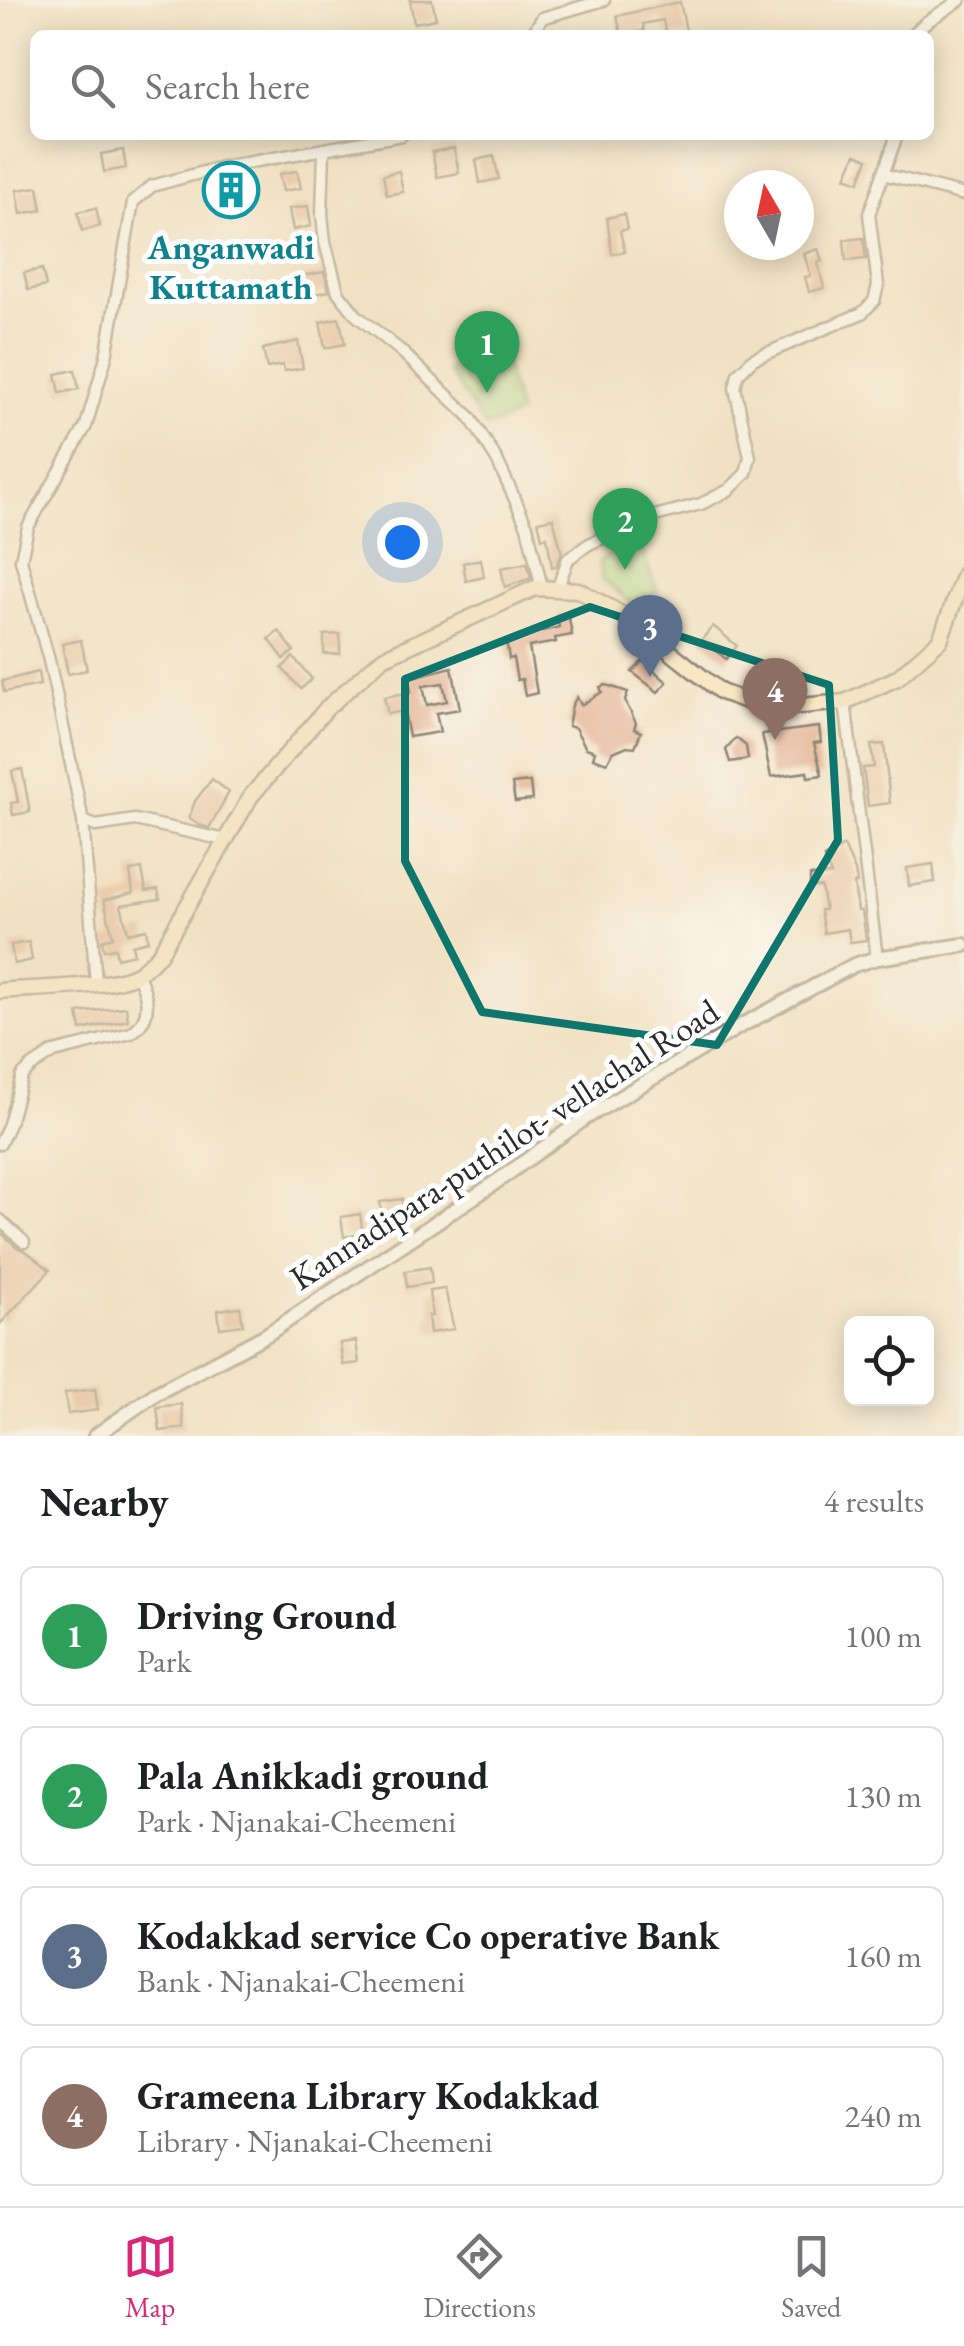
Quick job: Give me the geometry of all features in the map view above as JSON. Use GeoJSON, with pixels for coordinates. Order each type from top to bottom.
{"type":"FeatureCollection","features":[{"type":"Feature","properties":{"kind":"main road"},"geometry":{"type":"LineString","coordinates":[[0,991],[133,977],[148,966],[251,796],[327,708],[383,658],[535,588],[578,590],[625,616],[722,692],[768,709],[844,702],[897,678],[940,640],[964,574]]}},
{"type":"Feature","properties":{"kind":"street"},"geometry":{"type":"LineString","coordinates":[[535,30],[542,18],[604,0]]}},
{"type":"Feature","properties":{"kind":"street"},"geometry":{"type":"LineString","coordinates":[[917,30],[960,0]]}},
{"type":"Feature","properties":{"kind":"street"},"geometry":{"type":"LineString","coordinates":[[96,983],[84,821],[48,660],[20,560],[28,527],[86,426],[106,356],[133,202],[152,186],[218,168],[372,140]]}},
{"type":"Feature","properties":{"kind":"street"},"geometry":{"type":"LineString","coordinates":[[549,589],[568,559],[589,544],[651,517],[701,504],[728,490],[746,472],[750,458],[735,388],[738,374],[753,359],[862,313],[874,302],[878,285],[869,214],[895,140]]}},
{"type":"Feature","properties":{"kind":"street"},"geometry":{"type":"LineString","coordinates":[[324,148],[324,242],[338,292],[357,316],[402,351],[470,417],[497,460],[527,526],[549,589]]}},
{"type":"Feature","properties":{"kind":"street"},"geometry":{"type":"LineString","coordinates":[[883,174],[964,195]]}},
{"type":"Feature","properties":{"kind":"street"},"geometry":{"type":"LineString","coordinates":[[844,702],[877,958]]}},
{"type":"Feature","properties":{"kind":"street"},"geometry":{"type":"LineString","coordinates":[[84,821],[96,826],[135,820],[224,840]]}},
{"type":"Feature","properties":{"kind":"street","name":"Kannadipara-puthilot- vellachal Road"},"geometry":{"type":"LineString","coordinates":[[95,1436],[155,1394],[266,1335],[586,1118],[793,996],[854,965],[877,958],[964,945]]}},
{"type":"Feature","properties":{"kind":"street"},"geometry":{"type":"LineString","coordinates":[[0,1144],[22,1076],[31,1068],[54,1052],[131,1033],[140,1027],[148,1003],[137,974]]}},
{"type":"Feature","properties":{"kind":"street"},"geometry":{"type":"LineString","coordinates":[[0,1220],[24,1242]]}},
{"type":"Feature","properties":{"kind":"highlighted area"},"geometry":{"type":"Polygon","coordinates":[[[590,607],[829,685],[838,840],[717,1045],[482,1012],[405,861],[405,679],[590,607]]]}},
{"type":"Feature","properties":{"kind":"green space"},"geometry":{"type":"Polygon","coordinates":[[[499,342],[519,414],[486,428],[448,371],[499,342]]]}},
{"type":"Feature","properties":{"kind":"green space"},"geometry":{"type":"Polygon","coordinates":[[[635,535],[658,591],[636,607],[602,579],[599,562],[635,535]]]}},
{"type":"Feature","properties":{"kind":"building"},"geometry":{"type":"Polygon","coordinates":[[[410,0],[432,0],[436,19],[414,23],[410,0]]]}},
{"type":"Feature","properties":{"kind":"building"},"geometry":{"type":"Polygon","coordinates":[[[680,2],[686,30],[665,30],[663,20],[643,24],[644,30],[620,30],[617,16],[680,2]]]}},
{"type":"Feature","properties":{"kind":"building"},"geometry":{"type":"Polygon","coordinates":[[[454,148],[459,173],[437,177],[432,152],[454,148]]]}},
{"type":"Feature","properties":{"kind":"building"},"geometry":{"type":"Polygon","coordinates":[[[123,150],[126,168],[104,172],[101,154],[123,150]]]}},
{"type":"Feature","properties":{"kind":"building"},"geometry":{"type":"Polygon","coordinates":[[[856,154],[868,159],[859,182],[846,177],[856,154]]]}},
{"type":"Feature","properties":{"kind":"building"},"geometry":{"type":"Polygon","coordinates":[[[494,156],[499,179],[480,183],[476,160],[494,156]]]}},
{"type":"Feature","properties":{"kind":"building"},"geometry":{"type":"Polygon","coordinates":[[[297,171],[301,188],[283,191],[279,174],[297,171]]]}},
{"type":"Feature","properties":{"kind":"building"},"geometry":{"type":"Polygon","coordinates":[[[399,171],[403,192],[387,195],[383,175],[399,171]]]}},
{"type":"Feature","properties":{"kind":"building","name":"Anganwadi Kuttamath"},"geometry":{"type":"Polygon","coordinates":[[[238,179],[242,197],[225,201],[220,183],[238,179]]]}},
{"type":"Feature","properties":{"kind":"building"},"geometry":{"type":"Polygon","coordinates":[[[38,187],[42,210],[21,214],[17,190],[38,187]]]}},
{"type":"Feature","properties":{"kind":"building"},"geometry":{"type":"Polygon","coordinates":[[[308,206],[311,226],[293,230],[289,209],[308,206]]]}},
{"type":"Feature","properties":{"kind":"building"},"geometry":{"type":"Polygon","coordinates":[[[96,208],[100,226],[82,231],[78,212],[96,208]]]}},
{"type":"Feature","properties":{"kind":"building"},"geometry":{"type":"Polygon","coordinates":[[[624,214],[627,229],[620,231],[625,252],[612,254],[607,218],[624,214]]]}},
{"type":"Feature","properties":{"kind":"building"},"geometry":{"type":"Polygon","coordinates":[[[863,238],[866,259],[846,261],[844,240],[863,238]]]}},
{"type":"Feature","properties":{"kind":"building"},"geometry":{"type":"Polygon","coordinates":[[[818,249],[822,261],[818,263],[824,288],[809,292],[805,277],[811,276],[806,260],[814,260],[814,250],[818,249]]]}},
{"type":"Feature","properties":{"kind":"building"},"geometry":{"type":"Polygon","coordinates":[[[42,269],[46,286],[28,290],[24,273],[42,269]]]}},
{"type":"Feature","properties":{"kind":"building"},"geometry":{"type":"Polygon","coordinates":[[[324,272],[329,291],[306,296],[302,276],[324,272]]]}},
{"type":"Feature","properties":{"kind":"building"},"geometry":{"type":"Polygon","coordinates":[[[339,318],[345,344],[325,348],[320,322],[339,318]]]}},
{"type":"Feature","properties":{"kind":"building"},"geometry":{"type":"Polygon","coordinates":[[[298,341],[303,368],[267,368],[263,349],[298,341]]]}},
{"type":"Feature","properties":{"kind":"building"},"geometry":{"type":"Polygon","coordinates":[[[75,370],[79,389],[60,393],[56,374],[75,370]]]}},
{"type":"Feature","properties":{"kind":"building"},"geometry":{"type":"Polygon","coordinates":[[[553,518],[562,553],[552,567],[547,537],[542,538],[538,521],[553,518]]]}},
{"type":"Feature","properties":{"kind":"building"},"geometry":{"type":"Polygon","coordinates":[[[481,559],[484,577],[466,581],[463,563],[481,559]]]}},
{"type":"Feature","properties":{"kind":"building"},"geometry":{"type":"Polygon","coordinates":[[[527,563],[531,578],[505,587],[501,568],[527,563]]]}},
{"type":"Feature","properties":{"kind":"building"},"geometry":{"type":"Polygon","coordinates":[[[568,613],[572,635],[529,647],[537,693],[525,696],[513,658],[509,659],[506,640],[559,627],[557,615],[568,613]]]}},
{"type":"Feature","properties":{"kind":"building"},"geometry":{"type":"Polygon","coordinates":[[[713,626],[737,646],[726,659],[702,639],[713,626]]]}},
{"type":"Feature","properties":{"kind":"building"},"geometry":{"type":"Polygon","coordinates":[[[279,631],[294,651],[284,659],[269,639],[279,631]]]}},
{"type":"Feature","properties":{"kind":"building"},"geometry":{"type":"Polygon","coordinates":[[[340,634],[340,654],[324,654],[324,635],[340,634]]]}},
{"type":"Feature","properties":{"kind":"building"},"geometry":{"type":"Polygon","coordinates":[[[81,640],[87,670],[68,674],[62,644],[81,640]]]}},
{"type":"Feature","properties":{"kind":"building"},"geometry":{"type":"Polygon","coordinates":[[[293,657],[312,679],[301,689],[282,668],[293,657]]]}},
{"type":"Feature","properties":{"kind":"building"},"geometry":{"type":"Polygon","coordinates":[[[643,661],[667,682],[658,692],[632,672],[643,661]]]}},
{"type":"Feature","properties":{"kind":"building"},"geometry":{"type":"Polygon","coordinates":[[[452,667],[460,709],[436,713],[440,732],[409,737],[404,711],[388,714],[384,697],[411,692],[409,678],[452,667]],[[443,683],[423,686],[427,705],[447,701],[443,683]]]}},
{"type":"Feature","properties":{"kind":"building"},"geometry":{"type":"Polygon","coordinates":[[[38,672],[40,685],[4,692],[2,681],[38,672]]]}},
{"type":"Feature","properties":{"kind":"building"},"geometry":{"type":"Polygon","coordinates":[[[606,685],[628,692],[625,701],[636,723],[634,729],[641,732],[635,747],[613,752],[607,763],[593,758],[595,751],[586,748],[575,728],[568,726],[577,697],[581,705],[606,685]]]}},
{"type":"Feature","properties":{"kind":"building"},"geometry":{"type":"Polygon","coordinates":[[[819,727],[821,742],[814,743],[822,775],[808,777],[807,772],[771,777],[762,734],[819,727]]]}},
{"type":"Feature","properties":{"kind":"building"},"geometry":{"type":"Polygon","coordinates":[[[736,738],[746,746],[748,759],[730,762],[726,750],[736,738]]]}},
{"type":"Feature","properties":{"kind":"building"},"geometry":{"type":"Polygon","coordinates":[[[884,744],[890,803],[868,806],[863,768],[874,767],[871,745],[884,744]]]}},
{"type":"Feature","properties":{"kind":"building"},"geometry":{"type":"Polygon","coordinates":[[[22,769],[30,812],[13,815],[11,803],[18,802],[12,771],[22,769]]]}},
{"type":"Feature","properties":{"kind":"building"},"geometry":{"type":"Polygon","coordinates":[[[212,779],[229,792],[209,828],[189,818],[195,801],[212,779]]]}},
{"type":"Feature","properties":{"kind":"building"},"geometry":{"type":"Polygon","coordinates":[[[530,782],[532,800],[515,802],[512,784],[530,782]]]}},
{"type":"Feature","properties":{"kind":"building"},"geometry":{"type":"Polygon","coordinates":[[[844,846],[855,871],[858,911],[862,911],[866,940],[850,942],[848,929],[824,933],[821,887],[810,887],[810,876],[831,875],[824,858],[844,846]]]}},
{"type":"Feature","properties":{"kind":"building"},"geometry":{"type":"Polygon","coordinates":[[[933,864],[935,882],[909,886],[907,868],[933,864]]]}},
{"type":"Feature","properties":{"kind":"building"},"geometry":{"type":"Polygon","coordinates":[[[142,869],[146,891],[158,889],[160,899],[121,905],[128,933],[146,929],[148,941],[132,945],[134,954],[117,958],[115,948],[104,950],[102,940],[113,937],[104,900],[133,893],[130,871],[142,869]]]}},
{"type":"Feature","properties":{"kind":"building"},"geometry":{"type":"Polygon","coordinates":[[[29,942],[32,960],[14,964],[11,945],[29,942]]]}},
{"type":"Feature","properties":{"kind":"building"},"geometry":{"type":"Polygon","coordinates":[[[126,1007],[128,1020],[81,1030],[78,1013],[126,1007]]]}},
{"type":"Feature","properties":{"kind":"building"},"geometry":{"type":"Polygon","coordinates":[[[402,1199],[405,1220],[383,1223],[380,1202],[402,1199]]]}},
{"type":"Feature","properties":{"kind":"building"},"geometry":{"type":"Polygon","coordinates":[[[360,1214],[363,1234],[344,1237],[341,1217],[360,1214]]]}},
{"type":"Feature","properties":{"kind":"building"},"geometry":{"type":"Polygon","coordinates":[[[0,1232],[50,1270],[0,1324],[0,1232]]]}},
{"type":"Feature","properties":{"kind":"building"},"geometry":{"type":"Polygon","coordinates":[[[430,1267],[432,1283],[407,1287],[405,1271],[430,1267]]]}},
{"type":"Feature","properties":{"kind":"building"},"geometry":{"type":"Polygon","coordinates":[[[445,1289],[454,1329],[430,1333],[429,1291],[445,1289]]]}},
{"type":"Feature","properties":{"kind":"building"},"geometry":{"type":"Polygon","coordinates":[[[240,1307],[243,1325],[220,1328],[218,1310],[240,1307]]]}},
{"type":"Feature","properties":{"kind":"building"},"geometry":{"type":"Polygon","coordinates":[[[356,1341],[359,1363],[343,1365],[340,1343],[356,1341]]]}},
{"type":"Feature","properties":{"kind":"building"},"geometry":{"type":"Polygon","coordinates":[[[95,1389],[98,1410],[68,1414],[65,1393],[95,1389]]]}},
{"type":"Feature","properties":{"kind":"building"},"geometry":{"type":"Polygon","coordinates":[[[181,1404],[184,1428],[160,1431],[157,1407],[181,1404]]]}},
{"type":"Feature","properties":{"kind":"place","name":"Anganwadi Kuttamath"},"geometry":{"type":"Point","coordinates":[231,190]}},
{"type":"Feature","properties":{"kind":"place","name":"Driving Ground"},"geometry":{"type":"Point","coordinates":[487,393]}},
{"type":"Feature","properties":{"kind":"place","name":"Pala Anikkadi ground"},"geometry":{"type":"Point","coordinates":[625,570]}},
{"type":"Feature","properties":{"kind":"place","name":"Kodakkad service Co operative Bank"},"geometry":{"type":"Point","coordinates":[650,677]}},
{"type":"Feature","properties":{"kind":"place","name":"Grameena Library Kodakkad"},"geometry":{"type":"Point","coordinates":[775,740]}}]}
